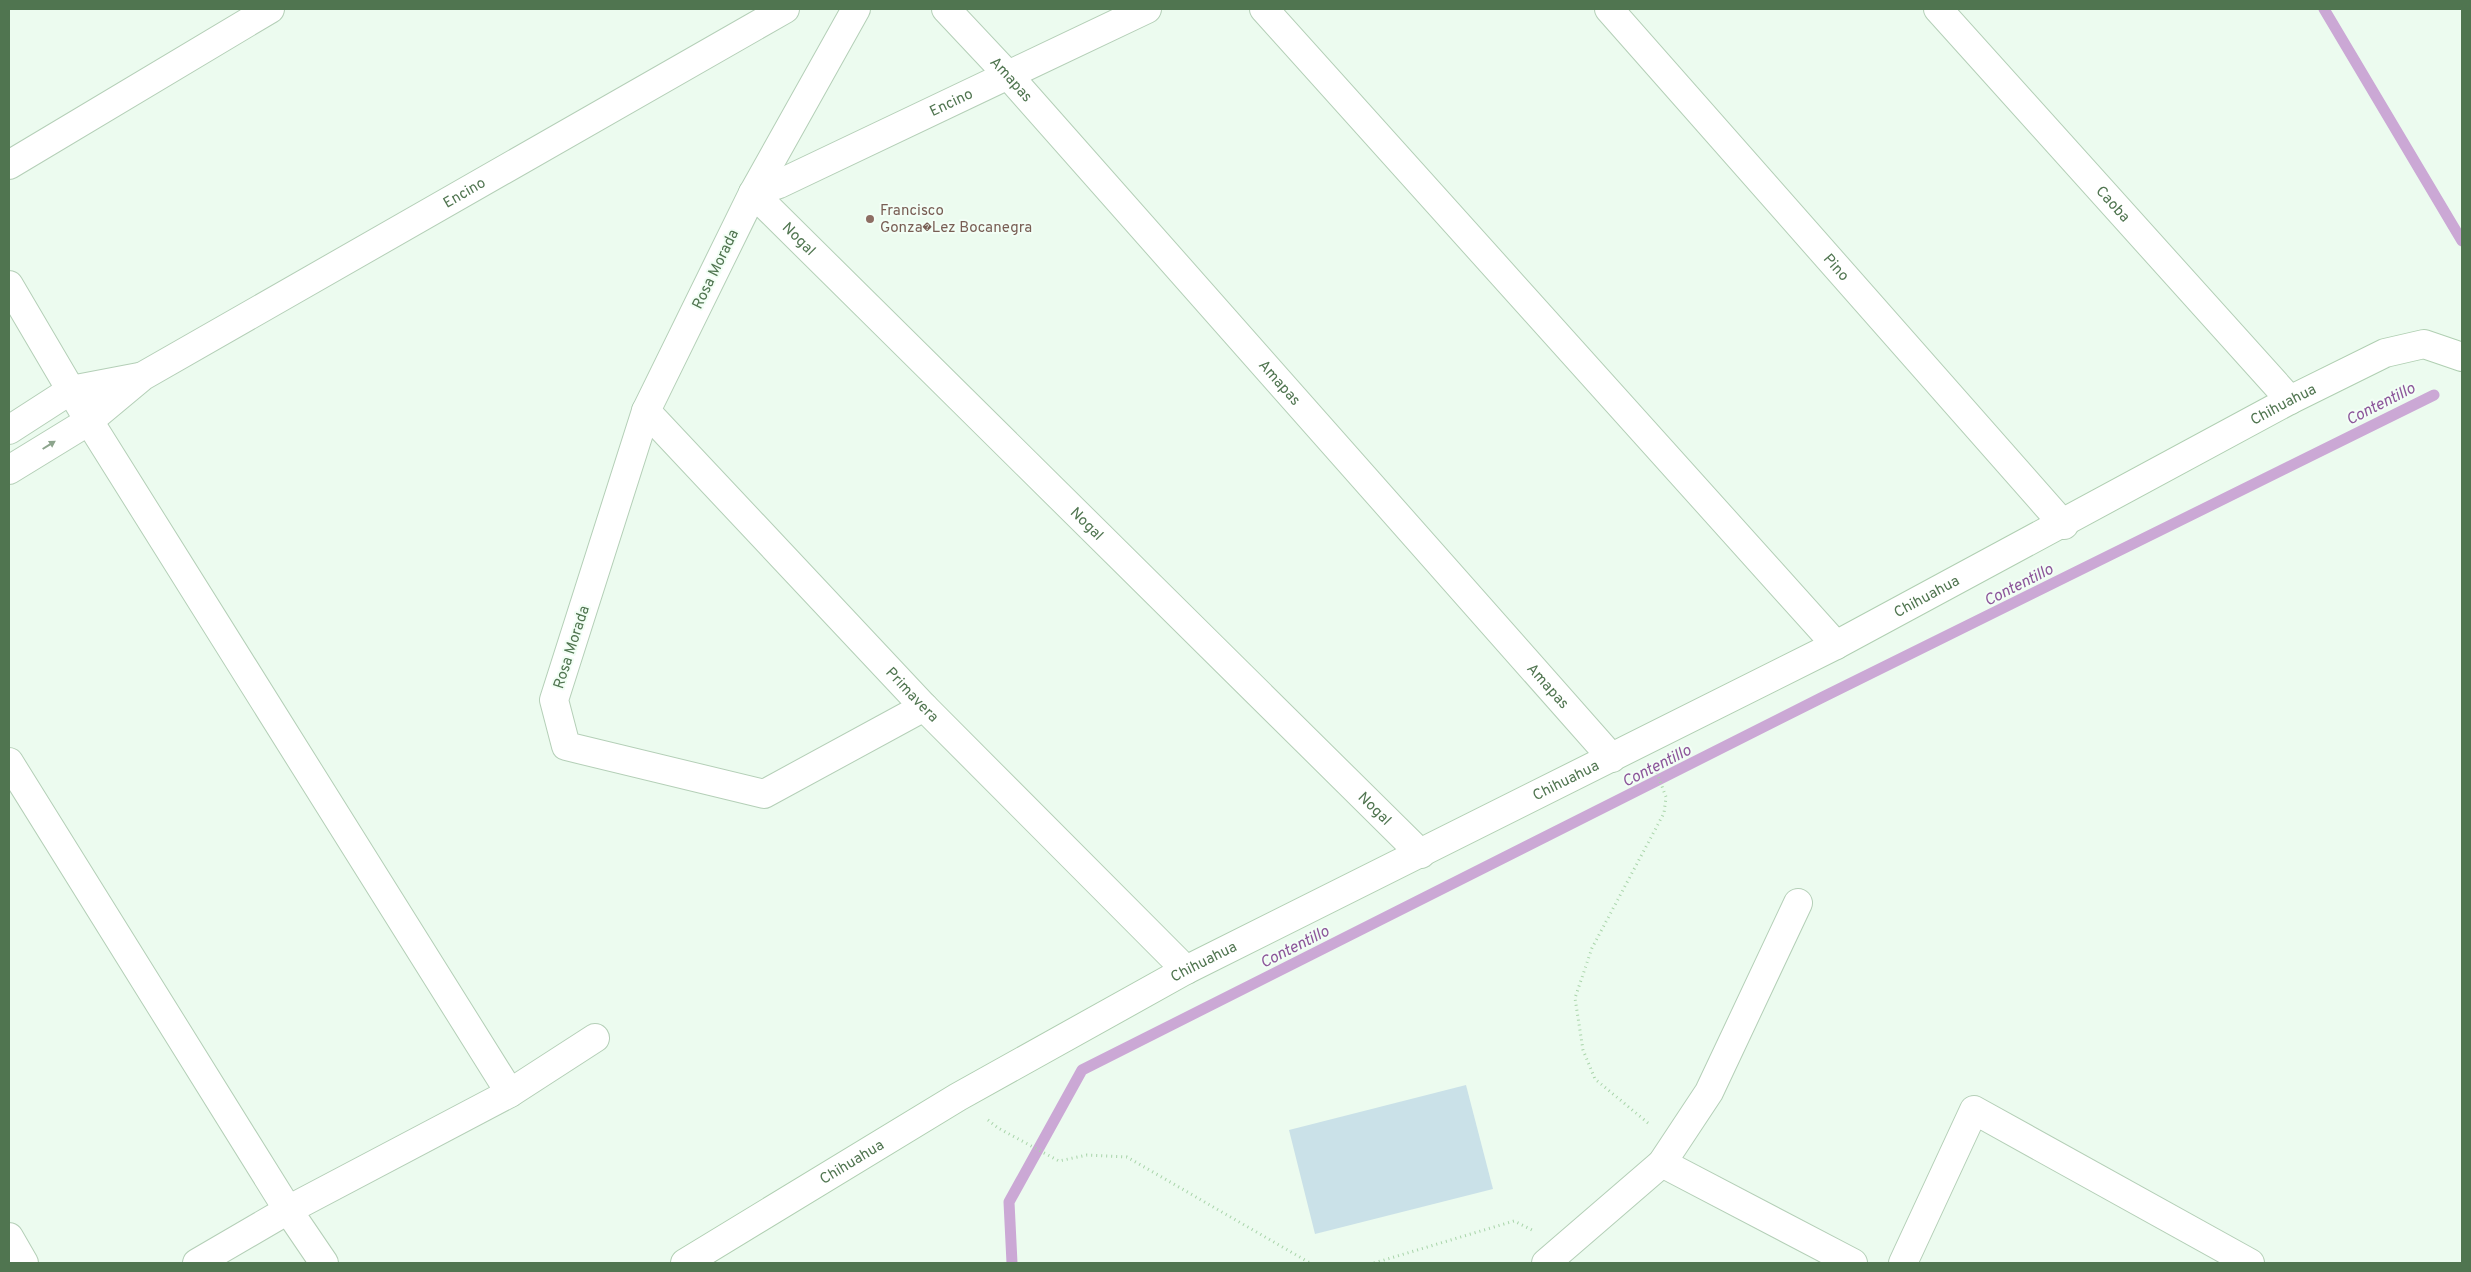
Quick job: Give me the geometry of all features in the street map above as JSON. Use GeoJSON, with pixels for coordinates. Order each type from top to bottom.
{"type":"FeatureCollection","features":[{"type":"Feature","properties":{"kind":"street"},"geometry":{"type":"LineString","coordinates":[[9,165],[270,9]]}},
{"type":"Feature","properties":{"kind":"street","name":"Encino"},"geometry":{"type":"LineString","coordinates":[[143,376],[785,9]]}},
{"type":"Feature","properties":{"kind":"street","name":"Rosa Morada"},"geometry":{"type":"LineString","coordinates":[[856,9],[753,193],[646,411],[554,700],[566,746],[764,794],[924,707]]}},
{"type":"Feature","properties":{"kind":"street","name":"Amapas"},"geometry":{"type":"LineString","coordinates":[[946,9],[1008,75],[1612,758]]}},
{"type":"Feature","properties":{"kind":"street","name":"Encino"},"geometry":{"type":"LineString","coordinates":[[753,193],[779,184],[1147,9]]}},
{"type":"Feature","properties":{"kind":"street"},"geometry":{"type":"LineString","coordinates":[[1264,9],[1836,645]]}},
{"type":"Feature","properties":{"kind":"street","name":"Pino"},"geometry":{"type":"LineString","coordinates":[[1609,9],[2064,524]]}},
{"type":"Feature","properties":{"kind":"street","name":"Caoba"},"geometry":{"type":"LineString","coordinates":[[1938,9],[2290,400]]}},
{"type":"Feature","properties":{"kind":"street","name":"Nogal"},"geometry":{"type":"LineString","coordinates":[[753,193],[1421,854]]}},
{"type":"Feature","properties":{"kind":"street"},"geometry":{"type":"LineString","coordinates":[[9,284],[89,420],[510,1093]]}},
{"type":"Feature","properties":{"kind":"street","name":"Chihuahua"},"geometry":{"type":"LineString","coordinates":[[685,1263],[958,1097],[1186,970],[1646,742],[1836,645],[2064,524],[2290,400],[2385,353],[2424,344],[2462,357]]}},
{"type":"Feature","properties":{"kind":"street"},"geometry":{"type":"LineString","coordinates":[[9,430],[71,390],[143,376]]}},
{"type":"Feature","properties":{"kind":"street"},"geometry":{"type":"LineString","coordinates":[[9,470],[89,420],[143,376]]}},
{"type":"Feature","properties":{"kind":"street","name":"Primavera"},"geometry":{"type":"LineString","coordinates":[[646,411],[924,707],[1186,970]]}},
{"type":"Feature","properties":{"kind":"street"},"geometry":{"type":"LineString","coordinates":[[9,762],[288,1210],[324,1263]]}},
{"type":"Feature","properties":{"kind":"street"},"geometry":{"type":"LineString","coordinates":[[1556,1255],[1668,1154],[1709,1092],[1798,903]]}},
{"type":"Feature","properties":{"kind":"street"},"geometry":{"type":"LineString","coordinates":[[197,1263],[288,1210],[510,1093],[595,1038]]}},
{"type":"Feature","properties":{"kind":"street"},"geometry":{"type":"LineString","coordinates":[[1903,1263],[1974,1110],[2250,1263]]}},
{"type":"Feature","properties":{"kind":"street"},"geometry":{"type":"LineString","coordinates":[[1668,1154],[1852,1263]]}},
{"type":"Feature","properties":{"kind":"street"},"geometry":{"type":"LineString","coordinates":[[9,1237],[24,1263]]}},
{"type":"Feature","properties":{"kind":"path"},"geometry":{"type":"LineString","coordinates":[[1646,742],[1666,797],[1664,813],[1592,948],[1574,998],[1583,1050],[1594,1079],[1668,1154]]}},
{"type":"Feature","properties":{"kind":"path"},"geometry":{"type":"LineString","coordinates":[[958,1097],[998,1128],[1059,1161],[1086,1155],[1127,1157],[1310,1263]]}},
{"type":"Feature","properties":{"kind":"path"},"geometry":{"type":"LineString","coordinates":[[1374,1263],[1514,1221],[1556,1255]]}},
{"type":"Feature","properties":{"kind":"shaded area"},"geometry":{"type":"Polygon","coordinates":[[[1466,1085],[1493,1189],[1315,1234],[1289,1130],[1466,1085]]]}},
{"type":"Feature","properties":{"kind":"waterway"},"geometry":{"type":"LineString","coordinates":[[2324,9],[2462,241]]}},
{"type":"Feature","properties":{"kind":"waterway","name":"Contentillo"},"geometry":{"type":"LineString","coordinates":[[1012,1263],[1009,1202],[1082,1070],[1823,697],[2434,395]]}},
{"type":"Feature","properties":{"kind":"place","name":"Francisco Gonza�Lez Bocanegra"},"geometry":{"type":"Point","coordinates":[870,219]}}]}
